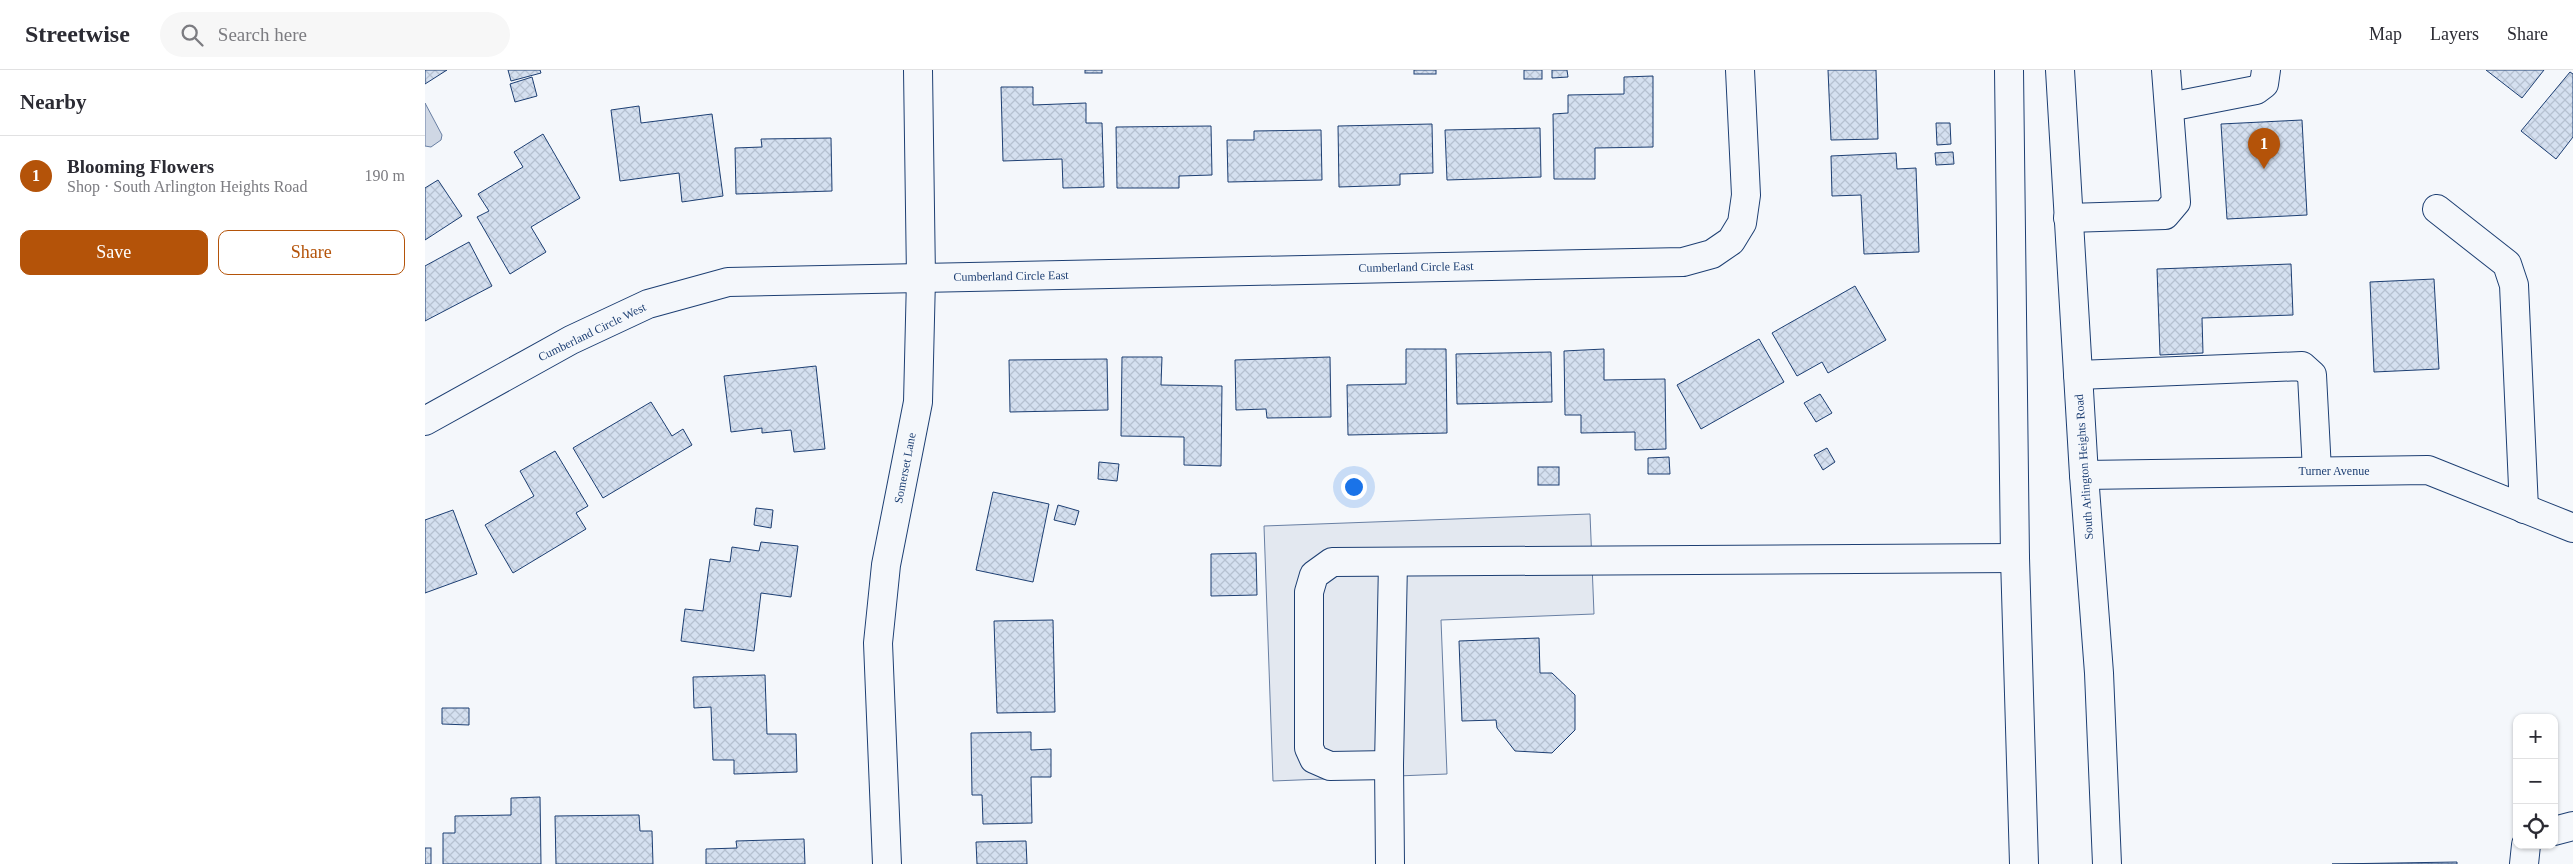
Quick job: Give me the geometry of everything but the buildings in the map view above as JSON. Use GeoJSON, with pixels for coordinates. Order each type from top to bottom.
{"type":"FeatureCollection","features":[{"type":"Feature","properties":{"kind":"street","name":"Somerset Lane"},"geometry":{"type":"LineString","coordinates":[[887,864],[878,643],[886,565],[918,402],[921,278],[918,70]]}},
{"type":"Feature","properties":{"kind":"street","name":"Cumberland Circle East"},"geometry":{"type":"LineString","coordinates":[[921,278],[1683,262],[1712,254],[1731,241],[1742,224],[1746,176],[1740,70]]}},
{"type":"Feature","properties":{"kind":"street"},"geometry":{"type":"LineString","coordinates":[[2009,70],[2015,558],[2024,864]]}},
{"type":"Feature","properties":{"kind":"street","name":"South Arlington Heights Road"},"geometry":{"type":"LineString","coordinates":[[2060,70],[2084,475],[2099,673],[2107,864]]}},
{"type":"Feature","properties":{"kind":"street"},"geometry":{"type":"LineString","coordinates":[[2068,218],[2165,215],[2176,202],[2166,70]]}},
{"type":"Feature","properties":{"kind":"street"},"geometry":{"type":"LineString","coordinates":[[2169,107],[2256,90],[2264,84],[2267,70]]}},
{"type":"Feature","properties":{"kind":"street"},"geometry":{"type":"LineString","coordinates":[[2437,209],[2507,264],[2514,285],[2524,509]]}},
{"type":"Feature","properties":{"kind":"street","name":"Cumberland Circle West"},"geometry":{"type":"LineString","coordinates":[[425,420],[571,340],[648,304],[728,282],[921,278]]}},
{"type":"Feature","properties":{"kind":"street"},"geometry":{"type":"LineString","coordinates":[[2078,375],[2302,366],[2312,375],[2317,471]]}},
{"type":"Feature","properties":{"kind":"street","name":"Turner Avenue"},"geometry":{"type":"LineString","coordinates":[[2084,475],[2428,470],[2573,528]]}},
{"type":"Feature","properties":{"kind":"street"},"geometry":{"type":"LineString","coordinates":[[1389,765],[1330,766],[1314,759],[1309,748],[1309,592],[1314,576],[1333,562],[2015,558]]}},
{"type":"Feature","properties":{"kind":"street"},"geometry":{"type":"LineString","coordinates":[[1390,864],[1389,765],[1393,562]]}},
{"type":"Feature","properties":{"kind":"street"},"geometry":{"type":"LineString","coordinates":[[2558,831],[2573,825],[2573,832]]}},
{"type":"Feature","properties":{"kind":"street"},"geometry":{"type":"LineString","coordinates":[[2524,864],[2526,849]]}},
{"type":"Feature","properties":{"kind":"shaded area"},"geometry":{"type":"Polygon","coordinates":[[[425,103],[442,135],[441,140],[431,147],[425,146],[425,103]]]}},
{"type":"Feature","properties":{"kind":"shaded area"},"geometry":{"type":"Polygon","coordinates":[[[1590,514],[1594,614],[1441,620],[1447,774],[1273,781],[1264,526],[1590,514]]]}},
{"type":"Feature","properties":{"kind":"place","name":"Blooming Flowers"},"geometry":{"type":"Point","coordinates":[2264,169]}}]}
